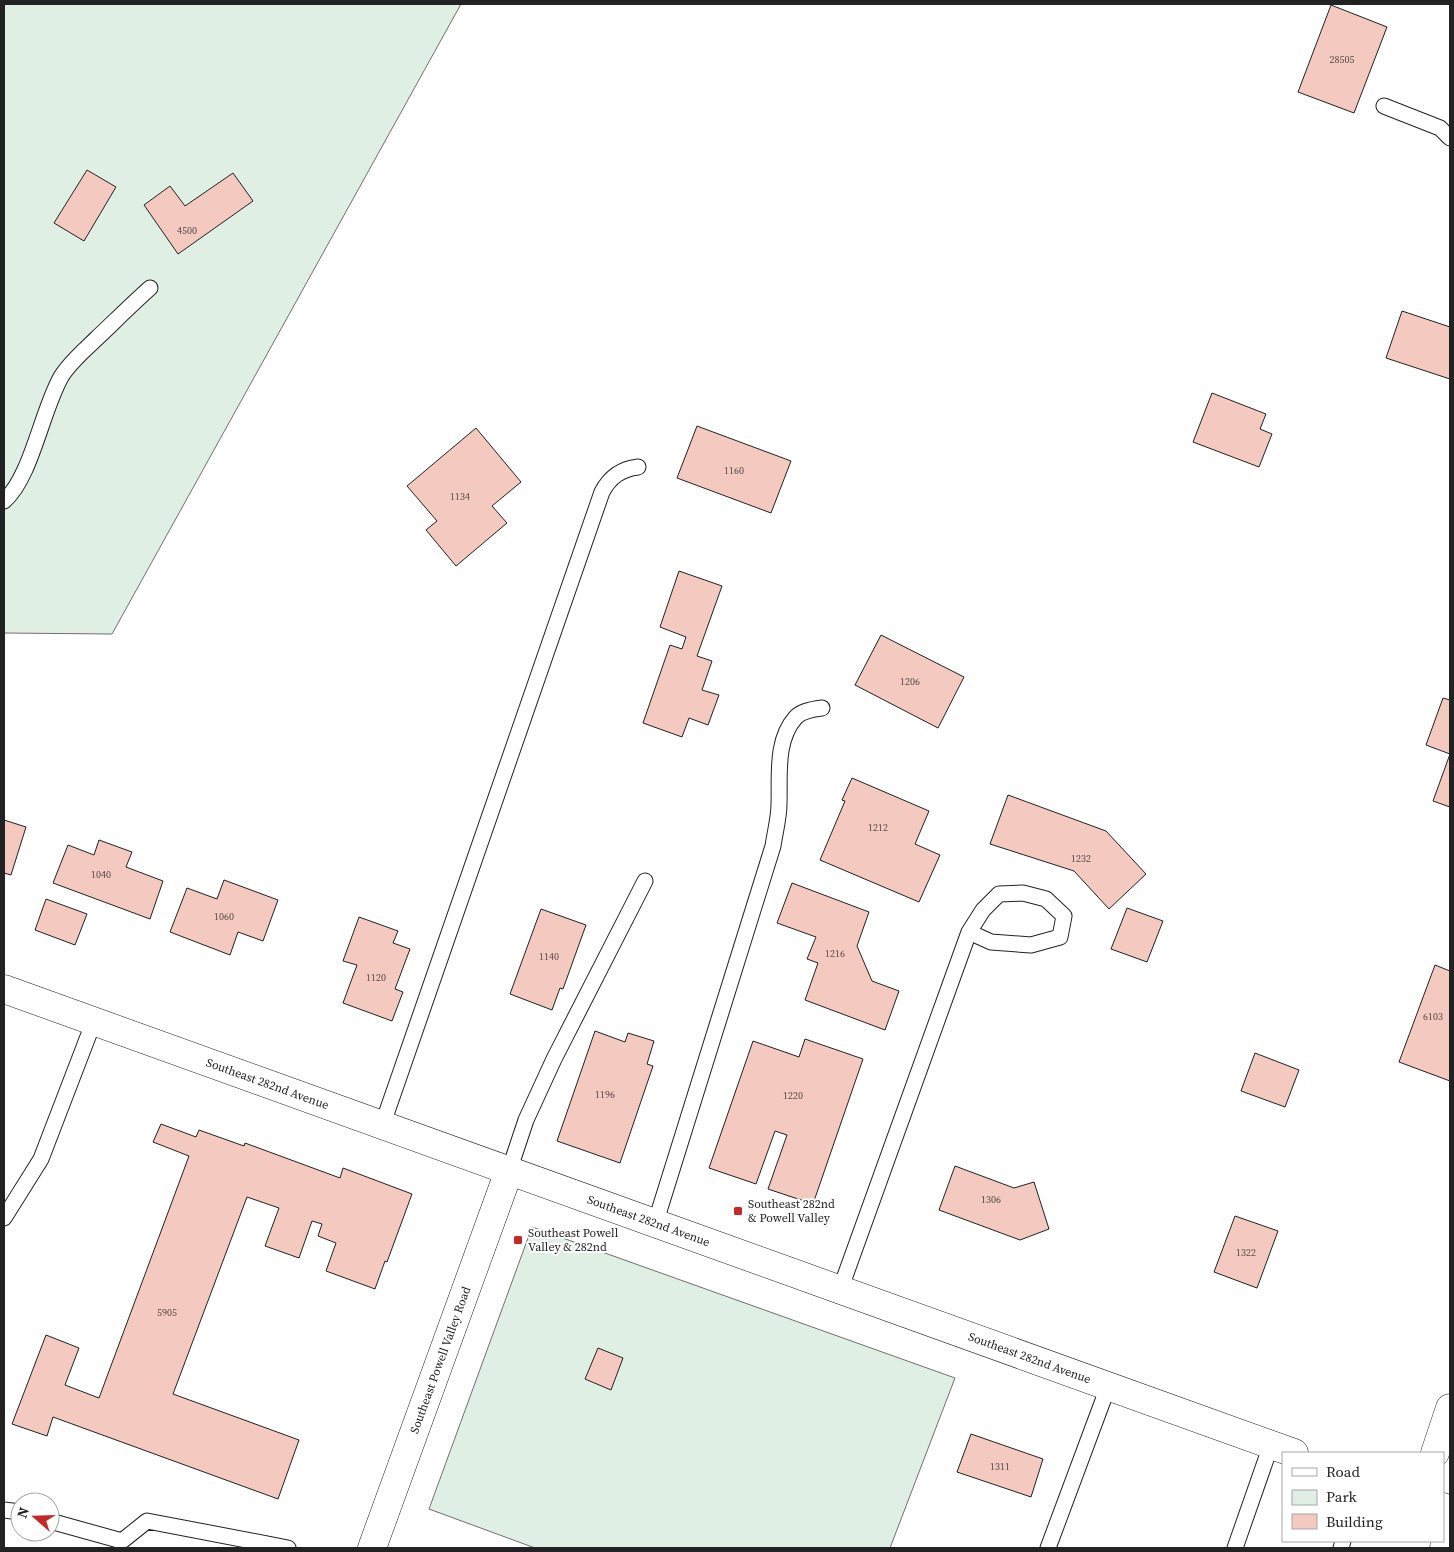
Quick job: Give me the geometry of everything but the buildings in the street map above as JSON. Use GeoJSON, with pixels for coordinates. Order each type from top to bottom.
{"type":"FeatureCollection","features":[{"type":"Feature","properties":{"kind":"main road","name":"Southeast 282nd Avenue"},"geometry":{"type":"LineString","coordinates":[[4,989],[1282,1449]]}},
{"type":"Feature","properties":{"kind":"main road","name":"Southeast Powell Valley Road"},"geometry":{"type":"LineString","coordinates":[[372,1548],[509,1171]]}},
{"type":"Feature","properties":{"kind":"main road"},"geometry":{"type":"LineString","coordinates":[[1435,1452],[1450,1408]]}},
{"type":"Feature","properties":{"kind":"main road"},"geometry":{"type":"LineString","coordinates":[[1444,1548],[1450,1532]]}},
{"type":"Feature","properties":{"kind":"lane"},"geometry":{"type":"LineString","coordinates":[[1384,106],[1440,128],[1450,138]]}},
{"type":"Feature","properties":{"kind":"lane"},"geometry":{"type":"LineString","coordinates":[[4,500],[10,495],[20,479],[49,403],[62,376],[78,356],[150,288]]}},
{"type":"Feature","properties":{"kind":"lane"},"geometry":{"type":"LineString","coordinates":[[382,1126],[602,492],[616,474],[626,468],[638,466]]}},
{"type":"Feature","properties":{"kind":"lane"},"geometry":{"type":"LineString","coordinates":[[655,1224],[773,846],[779,805],[782,744],[797,717],[809,710],[822,708]]}},
{"type":"Feature","properties":{"kind":"lane"},"geometry":{"type":"LineString","coordinates":[[509,1171],[526,1120],[554,1059],[645,881]]}},
{"type":"Feature","properties":{"kind":"lane"},"geometry":{"type":"LineString","coordinates":[[840,1290],[969,932],[983,910],[999,894],[1023,893],[1046,899],[1064,916],[1060,937],[1031,945],[991,942],[969,932]]}},
{"type":"Feature","properties":{"kind":"lane"},"geometry":{"type":"LineString","coordinates":[[4,1218],[41,1159],[94,1021]]}},
{"type":"Feature","properties":{"kind":"lane"},"geometry":{"type":"LineString","coordinates":[[1048,1548],[1108,1387]]}},
{"type":"Feature","properties":{"kind":"lane"},"geometry":{"type":"LineString","coordinates":[[1235,1548],[1282,1449]]}},
{"type":"Feature","properties":{"kind":"lane"},"geometry":{"type":"LineString","coordinates":[[60,1523],[122,1541],[147,1521],[288,1548]]}},
{"type":"Feature","properties":{"kind":"green space"},"geometry":{"type":"Polygon","coordinates":[[[4,4],[461,4],[112,634],[4,633],[4,4]]]}},
{"type":"Feature","properties":{"kind":"green space"},"geometry":{"type":"Polygon","coordinates":[[[532,1227],[955,1378],[890,1548],[535,1548],[429,1509],[532,1227]]]}},
{"type":"Feature","properties":{"kind":"place","name":"Southeast 282nd & Powell Valley"},"geometry":{"type":"Point","coordinates":[738,1211]}},
{"type":"Feature","properties":{"kind":"place","name":"Southeast Powell Valley & 282nd"},"geometry":{"type":"Point","coordinates":[518,1240]}}]}
